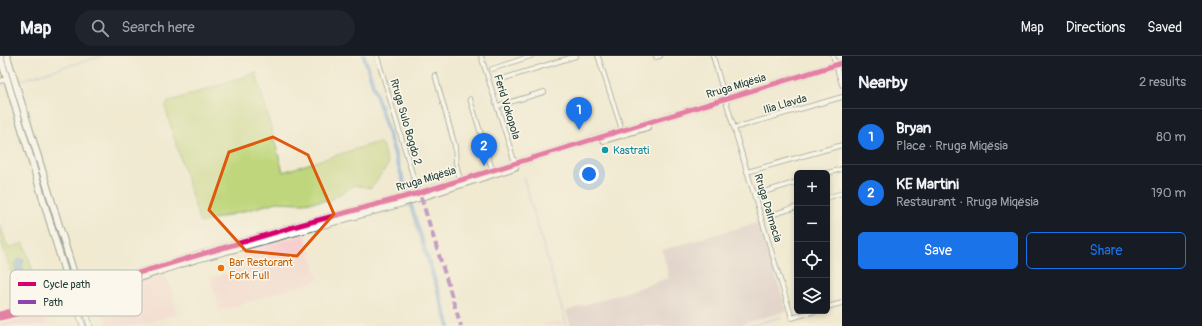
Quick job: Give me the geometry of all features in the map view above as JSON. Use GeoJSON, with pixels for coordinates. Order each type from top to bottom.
{"type":"FeatureCollection","features":[{"type":"Feature","properties":{"kind":"main road"},"geometry":{"type":"LineString","coordinates":[[0,56],[63,270]]}},
{"type":"Feature","properties":{"kind":"main road"},"geometry":{"type":"LineString","coordinates":[[7,56],[73,270]]}},
{"type":"Feature","properties":{"kind":"main road","name":"Rruga Miqësia"},"geometry":{"type":"LineString","coordinates":[[417,195],[839,66]]}},
{"type":"Feature","properties":{"kind":"main road","name":"Rruga Miqësia"},"geometry":{"type":"LineString","coordinates":[[142,276],[405,199],[492,169],[622,130],[725,102]]}},
{"type":"Feature","properties":{"kind":"main road","name":"Rruga Miqësia"},"geometry":{"type":"LineString","coordinates":[[142,271],[286,229],[405,199]]}},
{"type":"Feature","properties":{"kind":"street","name":"Rruga Sulo Bogdo 2"},"geometry":{"type":"LineString","coordinates":[[377,56],[417,195]]}},
{"type":"Feature","properties":{"kind":"street","name":"Ferid Vokopola"},"geometry":{"type":"LineString","coordinates":[[481,56],[515,163]]}},
{"type":"Feature","properties":{"kind":"street"},"geometry":{"type":"LineString","coordinates":[[492,69],[531,56]]}},
{"type":"Feature","properties":{"kind":"street"},"geometry":{"type":"LineString","coordinates":[[502,79],[576,56]]}},
{"type":"Feature","properties":{"kind":"street"},"geometry":{"type":"LineString","coordinates":[[598,56],[622,130]]}},
{"type":"Feature","properties":{"kind":"street","name":"Rruga Dalmacia"},"geometry":{"type":"LineString","coordinates":[[713,56],[725,102],[792,318],[805,314]]}},
{"type":"Feature","properties":{"kind":"street"},"geometry":{"type":"LineString","coordinates":[[833,56],[839,66],[842,84]]}},
{"type":"Feature","properties":{"kind":"street"},"geometry":{"type":"LineString","coordinates":[[435,75],[455,146],[456,163],[460,180]]}},
{"type":"Feature","properties":{"kind":"street"},"geometry":{"type":"LineString","coordinates":[[0,81],[8,79]]}},
{"type":"Feature","properties":{"kind":"street"},"geometry":{"type":"LineString","coordinates":[[497,106],[544,92]]}},
{"type":"Feature","properties":{"kind":"street","name":"Ilia Llavda"},"geometry":{"type":"LineString","coordinates":[[734,128],[842,97]]}},
{"type":"Feature","properties":{"kind":"street"},"geometry":{"type":"LineString","coordinates":[[470,99],[492,169]]}},
{"type":"Feature","properties":{"kind":"street"},"geometry":{"type":"LineString","coordinates":[[747,172],[842,144]]}},
{"type":"Feature","properties":{"kind":"street"},"geometry":{"type":"LineString","coordinates":[[830,172],[842,169]]}},
{"type":"Feature","properties":{"kind":"street"},"geometry":{"type":"LineString","coordinates":[[754,195],[794,183]]}},
{"type":"Feature","properties":{"kind":"street"},"geometry":{"type":"LineString","coordinates":[[830,197],[842,193]]}},
{"type":"Feature","properties":{"kind":"street"},"geometry":{"type":"LineString","coordinates":[[774,214],[794,208]]}},
{"type":"Feature","properties":{"kind":"street"},"geometry":{"type":"LineString","coordinates":[[830,306],[842,303]]}},
{"type":"Feature","properties":{"kind":"street"},"geometry":{"type":"LineString","coordinates":[[0,314],[10,311]]}},
{"type":"Feature","properties":{"kind":"street"},"geometry":{"type":"LineString","coordinates":[[0,318],[10,316]]}},
{"type":"Feature","properties":{"kind":"street"},"geometry":{"type":"LineString","coordinates":[[81,316],[83,326]]}},
{"type":"Feature","properties":{"kind":"street"},"geometry":{"type":"LineString","coordinates":[[86,316],[90,326]]}},
{"type":"Feature","properties":{"kind":"highlighted area"},"geometry":{"type":"Polygon","coordinates":[[[273,137],[308,155],[334,214],[297,256],[246,251],[209,210],[229,152],[273,137]]]}},
{"type":"Feature","properties":{"kind":"shaded area"},"geometry":{"type":"Polygon","coordinates":[[[759,222],[787,311],[735,326],[571,326],[566,311],[669,278],[662,250],[759,222]]]}},
{"type":"Feature","properties":{"kind":"shaded area"},"geometry":{"type":"Polygon","coordinates":[[[305,234],[319,280],[220,311],[210,278],[246,268],[241,252],[305,234]]]}},
{"type":"Feature","properties":{"kind":"shaded area"},"geometry":{"type":"Polygon","coordinates":[[[166,274],[178,314],[137,326],[108,326],[105,316],[142,316],[142,281],[166,274]]]}},
{"type":"Feature","properties":{"kind":"shaded area"},"geometry":{"type":"Polygon","coordinates":[[[27,316],[44,316],[47,326],[0,326],[0,323],[27,316]]]}},
{"type":"Feature","properties":{"kind":"shaded area"},"geometry":{"type":"Polygon","coordinates":[[[562,320],[564,326],[539,326],[562,320]]]}},
{"type":"Feature","properties":{"kind":"green space"},"geometry":{"type":"Polygon","coordinates":[[[256,73],[283,172],[378,142],[382,145],[388,165],[371,188],[354,185],[330,200],[302,203],[277,202],[200,223],[165,107],[168,102],[256,73]]]}},
{"type":"Feature","properties":{"kind":"green space"},"geometry":{"type":"Polygon","coordinates":[[[0,224],[8,248],[24,243],[32,270],[10,270],[0,238],[0,224]]]}},
{"type":"Feature","properties":{"kind":"water"},"geometry":{"type":"Polygon","coordinates":[[[19,258],[24,260],[22,265],[24,270],[16,270],[14,263],[17,262],[19,258]]]}},
{"type":"Feature","properties":{"kind":"waterway"},"geometry":{"type":"LineString","coordinates":[[21,80],[102,56]]}},
{"type":"Feature","properties":{"kind":"waterway"},"geometry":{"type":"LineString","coordinates":[[364,56],[449,326]]}},
{"type":"Feature","properties":{"kind":"waterway"},"geometry":{"type":"LineString","coordinates":[[523,176],[567,326]]}},
{"type":"Feature","properties":{"kind":"waterway"},"geometry":{"type":"LineString","coordinates":[[749,326],[781,317]]}},
{"type":"Feature","properties":{"kind":"marked path"},"geometry":{"type":"LineString","coordinates":[[421,197],[461,326]]}},
{"type":"Feature","properties":{"kind":"cycle path"},"geometry":{"type":"LineString","coordinates":[[142,272],[300,225],[415,194],[842,63]]}},
{"type":"Feature","properties":{"kind":"cycle path"},"geometry":{"type":"LineString","coordinates":[[0,314],[10,311]]}},
{"type":"Feature","properties":{"kind":"cycle path"},"geometry":{"type":"LineString","coordinates":[[0,318],[10,316]]}},
{"type":"Feature","properties":{"kind":"place","name":"Bryan"},"geometry":{"type":"Point","coordinates":[579,130]}},
{"type":"Feature","properties":{"kind":"place","name":"Kastrati"},"geometry":{"type":"Point","coordinates":[605,150]}},
{"type":"Feature","properties":{"kind":"place","name":"KE Martini"},"geometry":{"type":"Point","coordinates":[484,166]}},
{"type":"Feature","properties":{"kind":"place","name":"Bar Restorant Fork Full"},"geometry":{"type":"Point","coordinates":[221,268]}}]}
